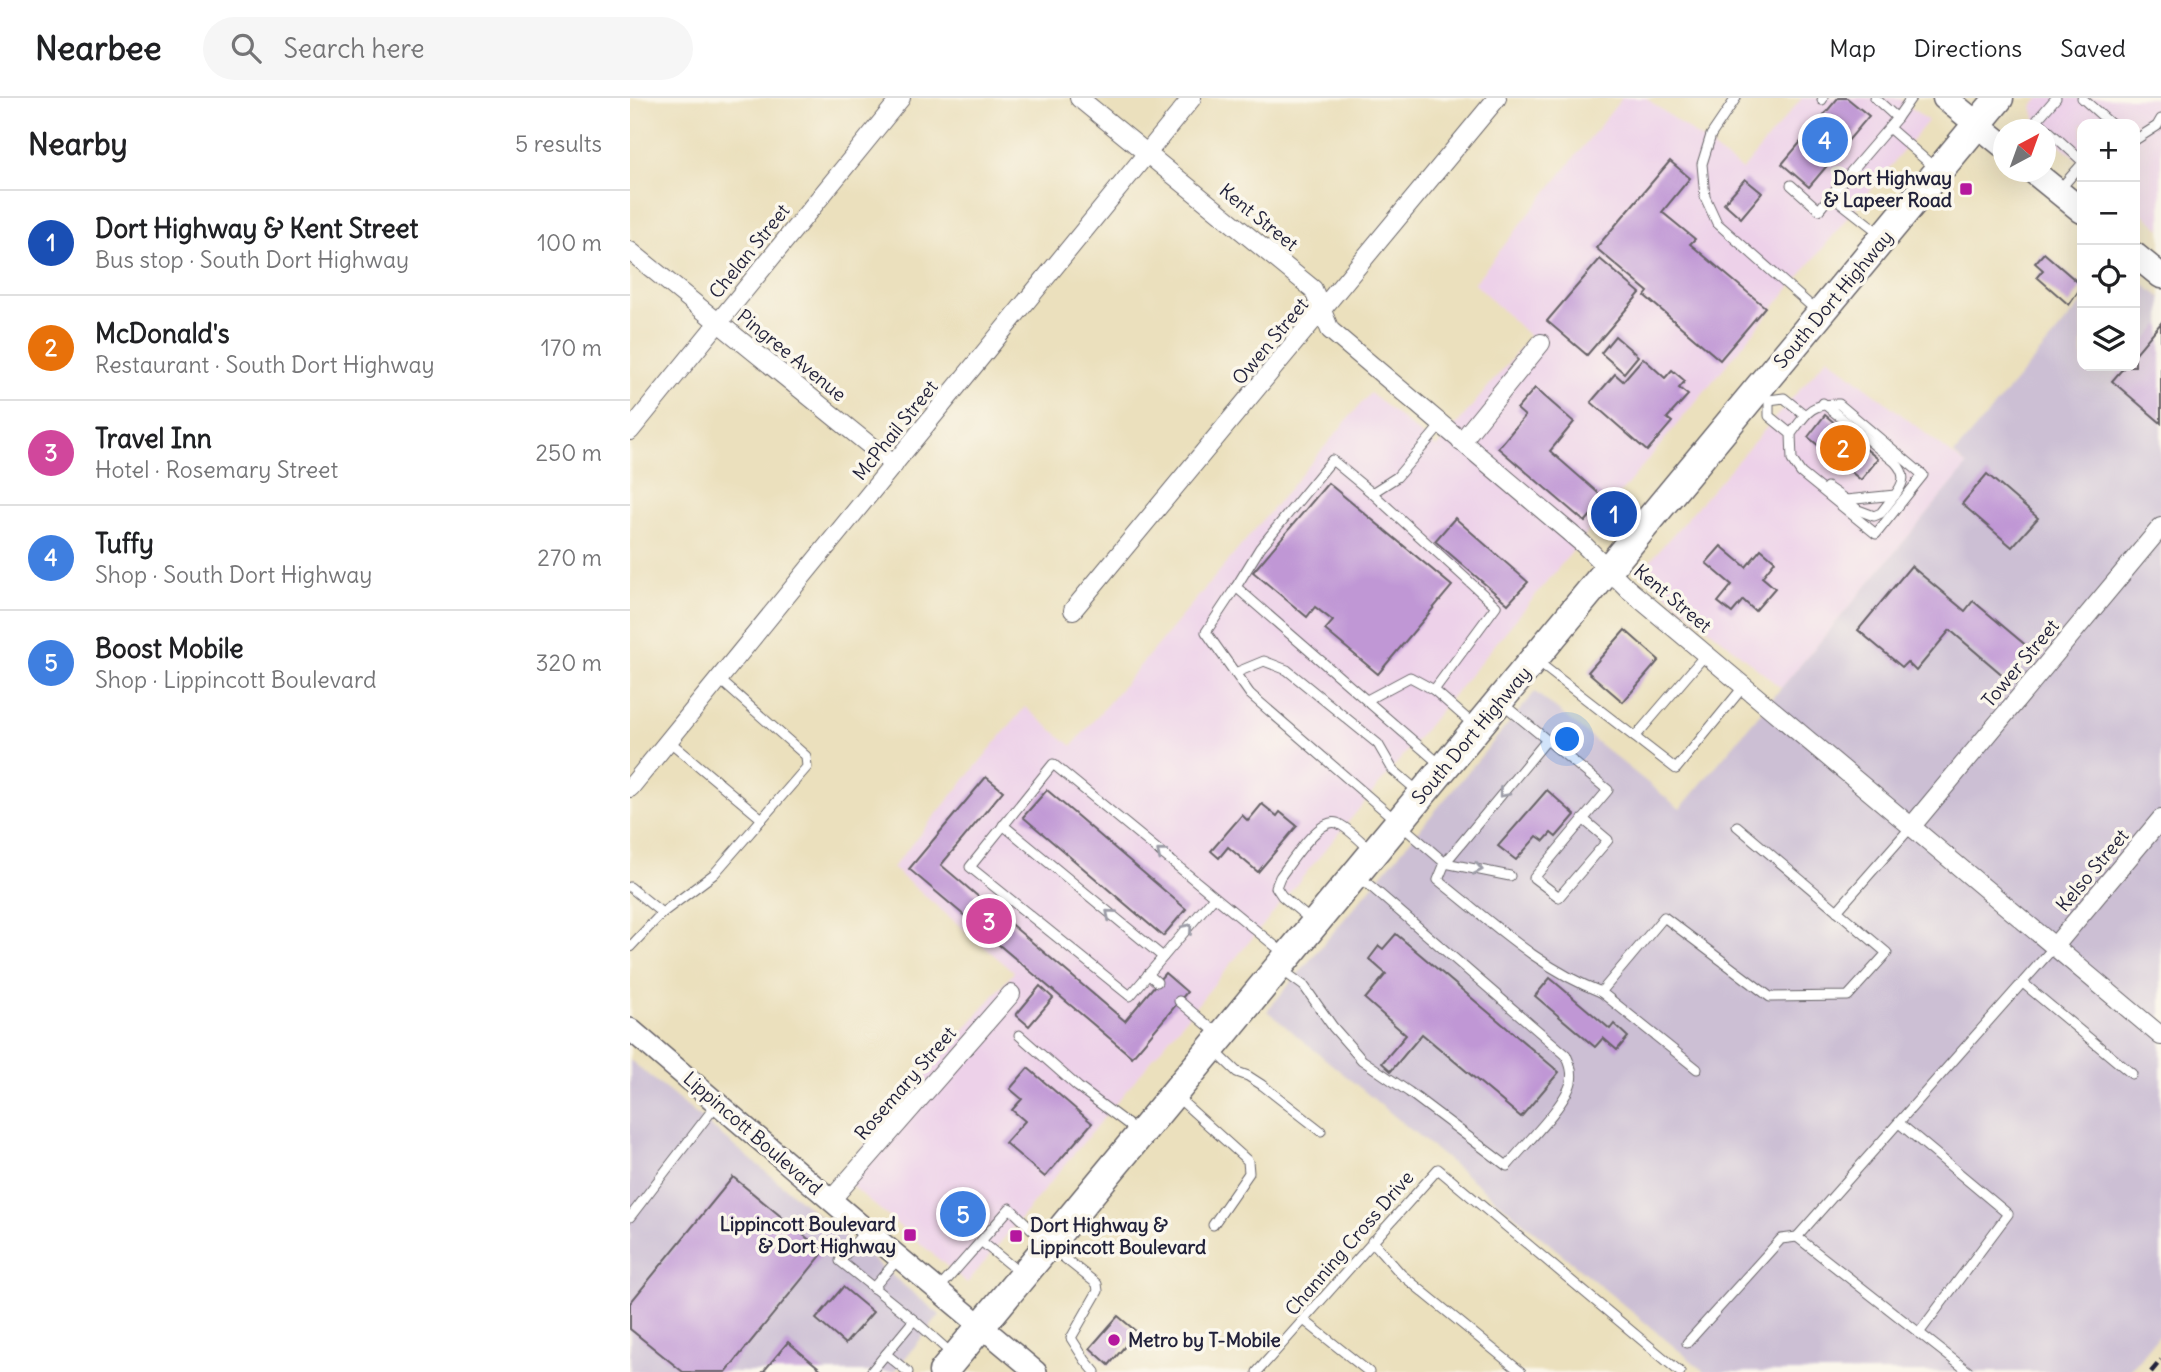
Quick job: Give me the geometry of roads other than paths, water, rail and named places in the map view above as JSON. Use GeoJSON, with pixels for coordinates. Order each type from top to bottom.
{"type":"FeatureCollection","features":[{"type":"Feature","properties":{"kind":"main road"},"geometry":{"type":"LineString","coordinates":[[1945,98],[1993,137]]}},
{"type":"Feature","properties":{"kind":"main road","name":"South Dort Highway"},"geometry":{"type":"LineString","coordinates":[[949,1364],[1533,659],[1608,570],[1763,396],[1820,314],[1999,98]]}},
{"type":"Feature","properties":{"kind":"main road"},"geometry":{"type":"LineString","coordinates":[[2046,182],[2077,207]]}},
{"type":"Feature","properties":{"kind":"main road"},"geometry":{"type":"LineString","coordinates":[[2140,259],[2159,272]]}},
{"type":"Feature","properties":{"kind":"street","name":"Chelan Street"},"geometry":{"type":"LineString","coordinates":[[630,430],[901,98]]}},
{"type":"Feature","properties":{"kind":"street","name":"Kent Street"},"geometry":{"type":"LineString","coordinates":[[1079,98],[1312,289],[1330,330],[1583,544],[1608,570],[1744,687],[2161,1036]]}},
{"type":"Feature","properties":{"kind":"street","name":"McPhail Street"},"geometry":{"type":"LineString","coordinates":[[630,788],[1192,98]]}},
{"type":"Feature","properties":{"kind":"street","name":"Owen Street"},"geometry":{"type":"LineString","coordinates":[[1073,610],[1497,98]]}},
{"type":"Feature","properties":{"kind":"street","name":"Pingree Avenue"},"geometry":{"type":"LineString","coordinates":[[630,251],[894,465]]}},
{"type":"Feature","properties":{"kind":"street"},"geometry":{"type":"LineString","coordinates":[[1461,442],[1541,344]]}},
{"type":"Feature","properties":{"kind":"street","name":"Tower Street"},"geometry":{"type":"LineString","coordinates":[[1911,827],[2161,527]]}},
{"type":"Feature","properties":{"kind":"street","name":"Kelso Street"},"geometry":{"type":"LineString","coordinates":[[2054,947],[2161,819]]}},
{"type":"Feature","properties":{"kind":"street","name":"Rosemary Street"},"geometry":{"type":"LineString","coordinates":[[831,1200],[1011,993]]}},
{"type":"Feature","properties":{"kind":"street","name":"Lippincott Boulevard"},"geometry":{"type":"LineString","coordinates":[[630,1029],[981,1325],[1026,1369]]}},
{"type":"Feature","properties":{"kind":"lane"},"geometry":{"type":"LineString","coordinates":[[1736,98],[1711,135],[1702,164],[1705,197],[1717,223],[1820,314]]}},
{"type":"Feature","properties":{"kind":"lane"},"geometry":{"type":"LineString","coordinates":[[1875,98],[1897,118]]}},
{"type":"Feature","properties":{"kind":"lane"},"geometry":{"type":"LineString","coordinates":[[1791,186],[1819,210],[1911,98]]}},
{"type":"Feature","properties":{"kind":"lane"},"geometry":{"type":"LineString","coordinates":[[2056,98],[2037,120],[2077,157]]}},
{"type":"Feature","properties":{"kind":"lane"},"geometry":{"type":"LineString","coordinates":[[2081,98],[2106,119]]}},
{"type":"Feature","properties":{"kind":"lane"},"geometry":{"type":"LineString","coordinates":[[2140,137],[2157,126],[2161,119]]}},
{"type":"Feature","properties":{"kind":"lane"},"geometry":{"type":"LineString","coordinates":[[1889,128],[1938,172]]}},
{"type":"Feature","properties":{"kind":"lane"},"geometry":{"type":"LineString","coordinates":[[2058,192],[2077,168]]}},
{"type":"Feature","properties":{"kind":"lane"},"geometry":{"type":"LineString","coordinates":[[1831,195],[1884,237]]}},
{"type":"Feature","properties":{"kind":"lane"},"geometry":{"type":"LineString","coordinates":[[1791,434],[1769,416],[1763,396],[1784,398],[1805,415]]}},
{"type":"Feature","properties":{"kind":"lane"},"geometry":{"type":"LineString","coordinates":[[1818,486],[1826,487],[1858,510],[1874,516],[1881,513],[1902,486],[1903,471],[1823,403]]}},
{"type":"Feature","properties":{"kind":"lane"},"geometry":{"type":"LineString","coordinates":[[1823,403],[1839,404],[1923,475],[1876,534],[1801,473],[1792,460],[1791,434],[1811,408],[1823,403]]}},
{"type":"Feature","properties":{"kind":"lane"},"geometry":{"type":"LineString","coordinates":[[1372,493],[1397,477],[1441,425]]}},
{"type":"Feature","properties":{"kind":"lane"},"geometry":{"type":"LineString","coordinates":[[1434,690],[1496,606],[1332,460],[1260,548],[1206,632],[1250,694],[1445,863],[1510,876]]}},
{"type":"Feature","properties":{"kind":"lane"},"geometry":{"type":"LineString","coordinates":[[1846,500],[1895,495]]}},
{"type":"Feature","properties":{"kind":"lane"},"geometry":{"type":"LineString","coordinates":[[1236,587],[1444,767]]}},
{"type":"Feature","properties":{"kind":"lane"},"geometry":{"type":"LineString","coordinates":[[1635,737],[1706,654]]}},
{"type":"Feature","properties":{"kind":"lane"},"geometry":{"type":"LineString","coordinates":[[1533,659],[1676,769],[1744,687]]}},
{"type":"Feature","properties":{"kind":"lane"},"geometry":{"type":"LineString","coordinates":[[1235,673],[1264,661],[1287,670],[1378,744],[1393,770],[1422,794]]}},
{"type":"Feature","properties":{"kind":"lane"},"geometry":{"type":"LineString","coordinates":[[1367,700],[1410,677],[1434,690],[1477,728]]}},
{"type":"Feature","properties":{"kind":"lane"},"geometry":{"type":"LineString","coordinates":[[630,947],[662,913],[714,874],[807,767],[806,756],[718,678]]}},
{"type":"Feature","properties":{"kind":"lane"},"geometry":{"type":"LineString","coordinates":[[1499,701],[1608,790],[1583,819],[1534,877],[1559,897],[1608,840],[1583,819]]}},
{"type":"Feature","properties":{"kind":"lane"},"geometry":{"type":"LineString","coordinates":[[669,741],[762,819]]}},
{"type":"Feature","properties":{"kind":"lane"},"geometry":{"type":"LineString","coordinates":[[1546,741],[1445,863],[1438,880],[1525,948],[1580,984],[1601,992],[1697,1069]]}},
{"type":"Feature","properties":{"kind":"lane"},"geometry":{"type":"LineString","coordinates":[[1214,897],[1130,996],[971,867],[1053,764],[1214,897],[1283,962],[1362,1060],[1507,1166],[1561,1103],[1571,1084],[1572,1069],[1566,1055],[1355,874]]}},
{"type":"Feature","properties":{"kind":"lane"},"geometry":{"type":"LineString","coordinates":[[1314,923],[1282,896],[1276,887],[1280,877],[1318,828],[1328,822],[1338,823],[1374,852]]}},
{"type":"Feature","properties":{"kind":"lane"},"geometry":{"type":"LineString","coordinates":[[1003,825],[1163,957]]}},
{"type":"Feature","properties":{"kind":"lane"},"geometry":{"type":"LineString","coordinates":[[1601,992],[1664,917],[1770,997],[1848,996],[1887,953],[1737,826]]}},
{"type":"Feature","properties":{"kind":"lane"},"geometry":{"type":"LineString","coordinates":[[1836,911],[1911,827]]}},
{"type":"Feature","properties":{"kind":"lane"},"geometry":{"type":"LineString","coordinates":[[630,887],[662,913]]}},
{"type":"Feature","properties":{"kind":"lane"},"geometry":{"type":"LineString","coordinates":[[1687,1343],[1781,1239],[1797,1237],[2054,947]]}},
{"type":"Feature","properties":{"kind":"lane"},"geometry":{"type":"LineString","coordinates":[[1148,974],[1157,982]]}},
{"type":"Feature","properties":{"kind":"lane"},"geometry":{"type":"LineString","coordinates":[[2023,983],[2132,1074]]}},
{"type":"Feature","properties":{"kind":"lane"},"geometry":{"type":"LineString","coordinates":[[1179,1001],[1216,1042],[1237,1072],[1262,1085],[1321,1131]]}},
{"type":"Feature","properties":{"kind":"lane"},"geometry":{"type":"LineString","coordinates":[[1019,1035],[1078,1087],[1140,1133]]}},
{"type":"Feature","properties":{"kind":"lane"},"geometry":{"type":"LineString","coordinates":[[1173,1094],[1248,1161],[1249,1173],[1213,1225]]}},
{"type":"Feature","properties":{"kind":"lane"},"geometry":{"type":"LineString","coordinates":[[630,1217],[718,1103]]}},
{"type":"Feature","properties":{"kind":"lane"},"geometry":{"type":"LineString","coordinates":[[1899,1123],[2008,1214],[1919,1333]]}},
{"type":"Feature","properties":{"kind":"lane","name":"Channing Cross Drive"},"geometry":{"type":"LineString","coordinates":[[1256,1372],[1438,1169],[1680,1372]]}},
{"type":"Feature","properties":{"kind":"lane"},"geometry":{"type":"LineString","coordinates":[[938,1290],[1010,1208],[1048,1245],[1097,1284],[1098,1291],[1071,1338],[1095,1372]]}},
{"type":"Feature","properties":{"kind":"lane"},"geometry":{"type":"LineString","coordinates":[[866,1230],[840,1261],[914,1321],[949,1364]]}},
{"type":"Feature","properties":{"kind":"lane"},"geometry":{"type":"LineString","coordinates":[[1797,1237],[1964,1371]]}},
{"type":"Feature","properties":{"kind":"lane"},"geometry":{"type":"LineString","coordinates":[[1372,1241],[1401,1274],[1521,1372]]}},
{"type":"Feature","properties":{"kind":"lane"},"geometry":{"type":"LineString","coordinates":[[982,1242],[1022,1275]]}},
{"type":"Feature","properties":{"kind":"lane"},"geometry":{"type":"LineString","coordinates":[[873,1287],[899,1258]]}},
{"type":"Feature","properties":{"kind":"lane"},"geometry":{"type":"LineString","coordinates":[[872,1372],[914,1321]]}},
{"type":"Feature","properties":{"kind":"lane"},"geometry":{"type":"LineString","coordinates":[[1304,1321],[1369,1372]]}},
{"type":"Feature","properties":{"kind":"lane"},"geometry":{"type":"LineString","coordinates":[[886,1354],[908,1372]]}},
{"type":"Feature","properties":{"kind":"railway"},"geometry":{"type":"LineString","coordinates":[[2151,1372],[2161,1360]]}},
{"type":"Feature","properties":{"kind":"place","name":"Tuffy"},"geometry":{"type":"Point","coordinates":[1825,140]}},
{"type":"Feature","properties":{"kind":"place","name":"Dort Highway & Lapeer Road"},"geometry":{"type":"Point","coordinates":[1966,189]}},
{"type":"Feature","properties":{"kind":"place","name":"McDonald's"},"geometry":{"type":"Point","coordinates":[1843,448]}},
{"type":"Feature","properties":{"kind":"place","name":"Dort Highway & Kent Street"},"geometry":{"type":"Point","coordinates":[1614,514]}},
{"type":"Feature","properties":{"kind":"place","name":"Travel Inn"},"geometry":{"type":"Point","coordinates":[989,921]}},
{"type":"Feature","properties":{"kind":"place","name":"Boost Mobile"},"geometry":{"type":"Point","coordinates":[963,1214]}},
{"type":"Feature","properties":{"kind":"place","name":"Lippincott Boulevard & Dort Highway"},"geometry":{"type":"Point","coordinates":[910,1235]}},
{"type":"Feature","properties":{"kind":"place","name":"Dort Highway & Lippincott Boulevard"},"geometry":{"type":"Point","coordinates":[1016,1236]}},
{"type":"Feature","properties":{"kind":"place","name":"Metro by T-Mobile"},"geometry":{"type":"Point","coordinates":[1114,1340]}}]}
